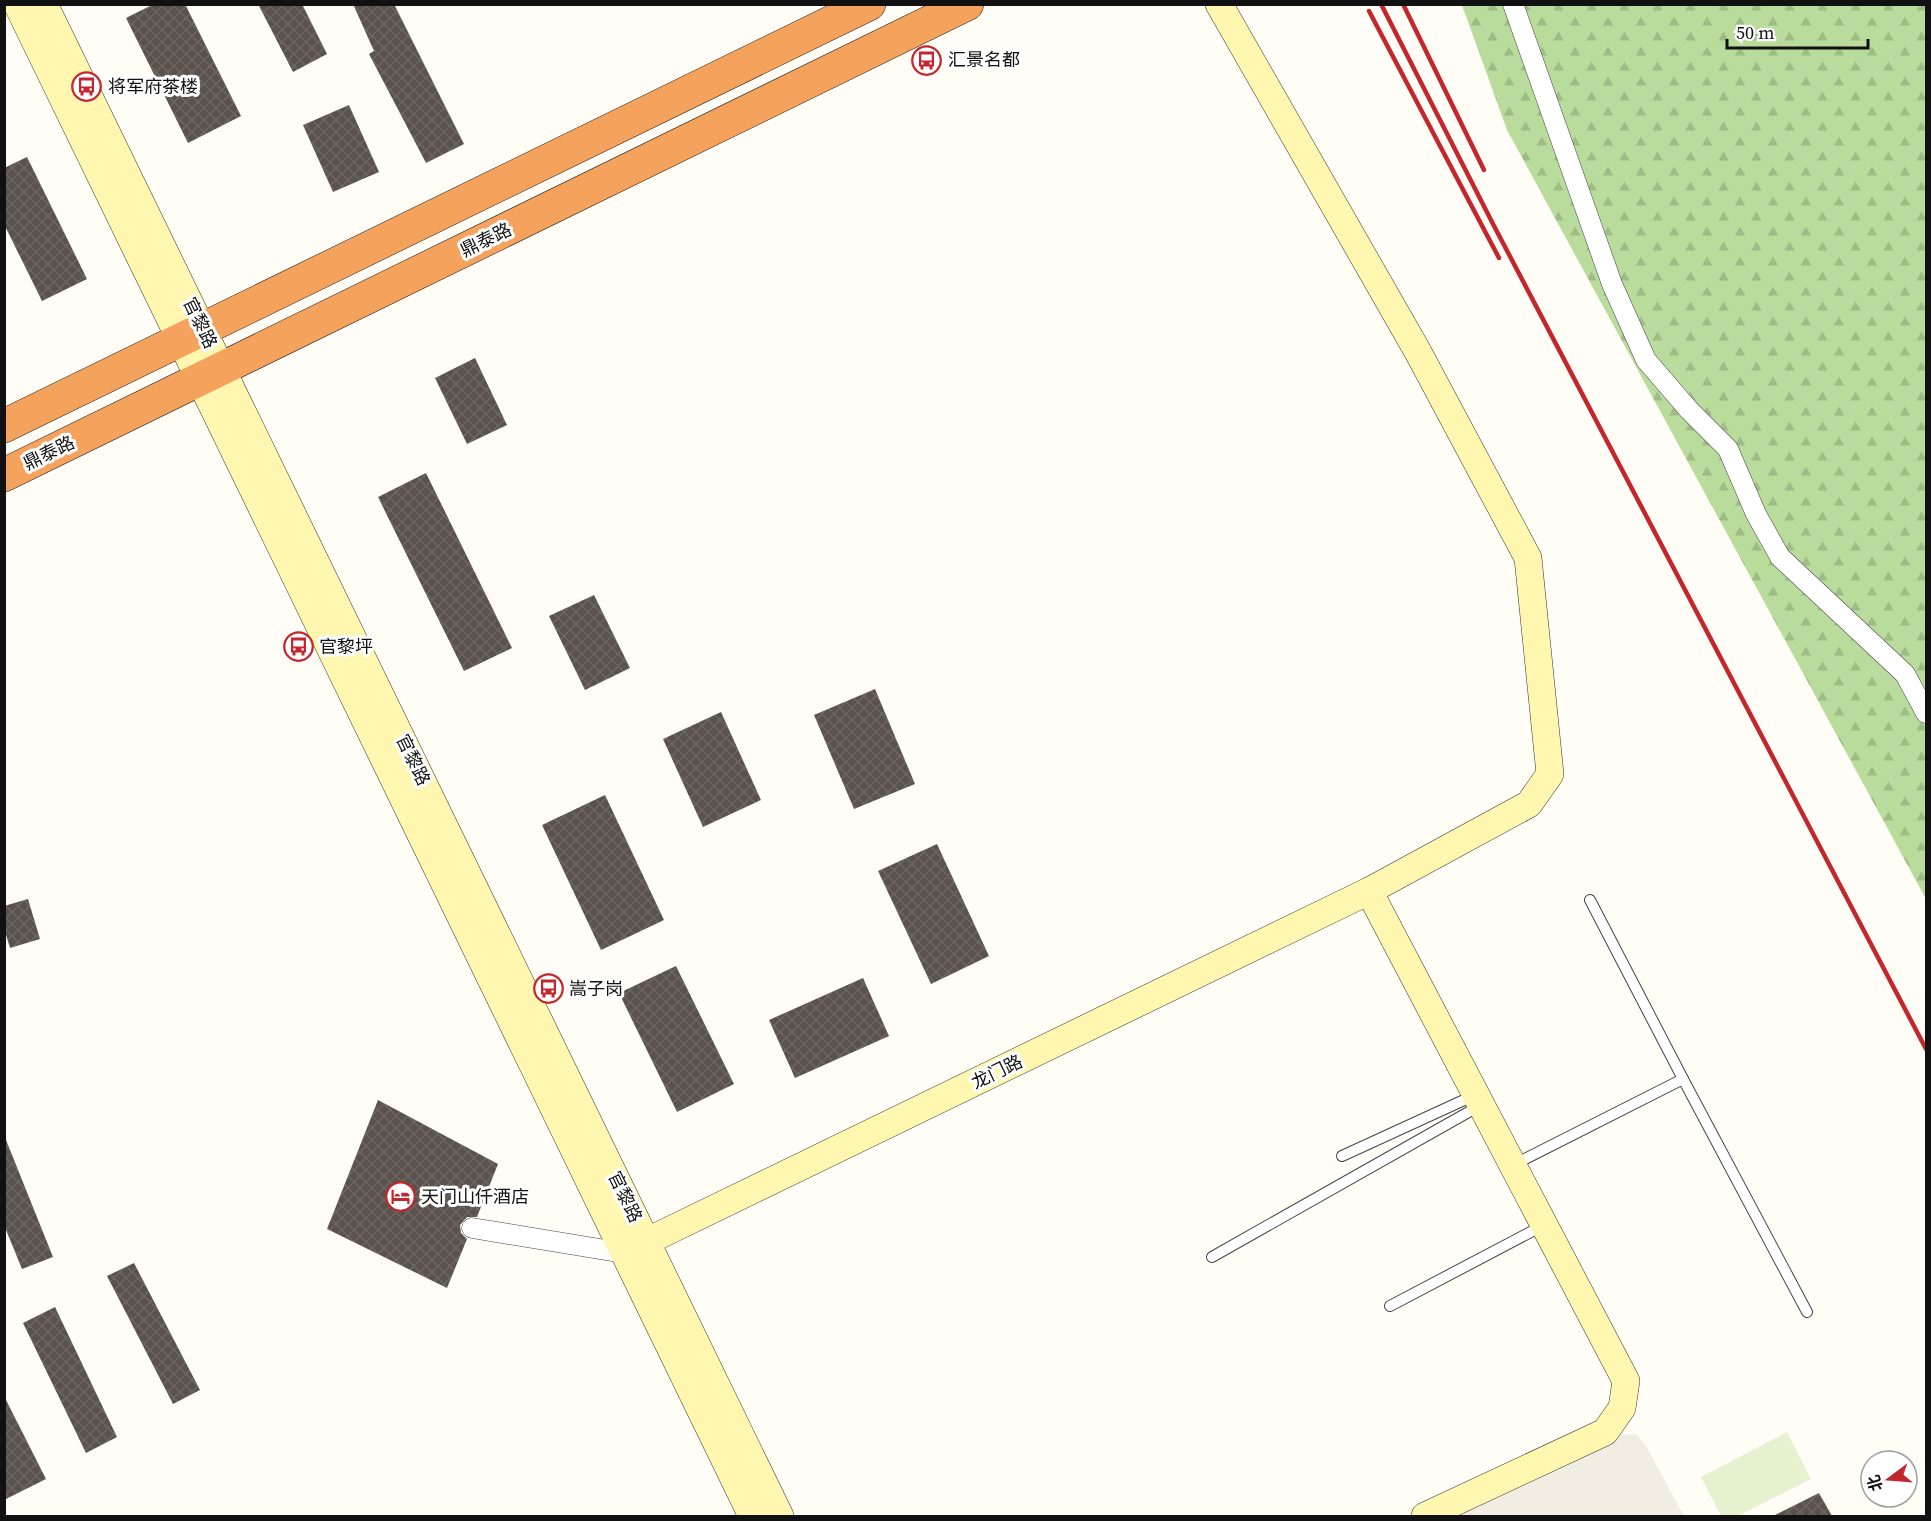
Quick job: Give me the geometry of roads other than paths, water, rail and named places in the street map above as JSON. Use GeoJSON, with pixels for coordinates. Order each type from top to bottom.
{"type":"FeatureCollection","features":[{"type":"Feature","properties":{"kind":"highway"},"geometry":{"type":"LineString","coordinates":[[4,426],[869,4]]}},
{"type":"Feature","properties":{"kind":"highway","name":"鼎泰路"},"geometry":{"type":"LineString","coordinates":[[4,475],[967,4]]}},
{"type":"Feature","properties":{"kind":"street","name":"官黎路"},"geometry":{"type":"LineString","coordinates":[[18,4],[192,333]]}},
{"type":"Feature","properties":{"kind":"street","name":"官黎路"},"geometry":{"type":"LineString","coordinates":[[44,4],[211,374],[635,1247],[752,1516]]}},
{"type":"Feature","properties":{"kind":"street","name":"龙门路"},"geometry":{"type":"LineString","coordinates":[[635,1247],[1370,891],[1529,804],[1550,774],[1528,558],[1418,352],[1219,4]]}},
{"type":"Feature","properties":{"kind":"street"},"geometry":{"type":"LineString","coordinates":[[1513,4],[1612,284],[1646,360],[1689,410],[1728,449],[1756,514],[1780,556],[1905,674],[1926,712]]}},
{"type":"Feature","properties":{"kind":"street"},"geometry":{"type":"LineString","coordinates":[[1370,891],[1626,1381],[1622,1408],[1605,1432],[1425,1516]]}},
{"type":"Feature","properties":{"kind":"street"},"geometry":{"type":"LineString","coordinates":[[472,1228],[635,1247]]}},
{"type":"Feature","properties":{"kind":"street","name":"官黎路"},"geometry":{"type":"LineString","coordinates":[[635,1247],[780,1516]]}},
{"type":"Feature","properties":{"kind":"lane"},"geometry":{"type":"LineString","coordinates":[[1590,900],[1807,1312]]}},
{"type":"Feature","properties":{"kind":"lane"},"geometry":{"type":"LineString","coordinates":[[1513,1165],[1683,1078]]}},
{"type":"Feature","properties":{"kind":"lane"},"geometry":{"type":"LineString","coordinates":[[1342,1156],[1478,1100]]}},
{"type":"Feature","properties":{"kind":"lane"},"geometry":{"type":"LineString","coordinates":[[1212,1257],[1478,1100]]}},
{"type":"Feature","properties":{"kind":"lane"},"geometry":{"type":"LineString","coordinates":[[1390,1306],[1544,1225]]}},
{"type":"Feature","properties":{"kind":"railway"},"geometry":{"type":"LineString","coordinates":[[1381,4],[1493,224],[1926,1049]]}},
{"type":"Feature","properties":{"kind":"railway"},"geometry":{"type":"LineString","coordinates":[[1403,4],[1484,170]]}},
{"type":"Feature","properties":{"kind":"railway"},"geometry":{"type":"LineString","coordinates":[[1369,11],[1499,258]]}},
{"type":"Feature","properties":{"kind":"place","name":"汇景名都"},"geometry":{"type":"Point","coordinates":[927,60]}},
{"type":"Feature","properties":{"kind":"place","name":"将军府茶楼"},"geometry":{"type":"Point","coordinates":[87,87]}},
{"type":"Feature","properties":{"kind":"place","name":"官黎坪"},"geometry":{"type":"Point","coordinates":[298,647]}},
{"type":"Feature","properties":{"kind":"place","name":"嵩子岗"},"geometry":{"type":"Point","coordinates":[548,989]}},
{"type":"Feature","properties":{"kind":"place","name":"天门山仟酒店"},"geometry":{"type":"Point","coordinates":[400,1197]}}]}
